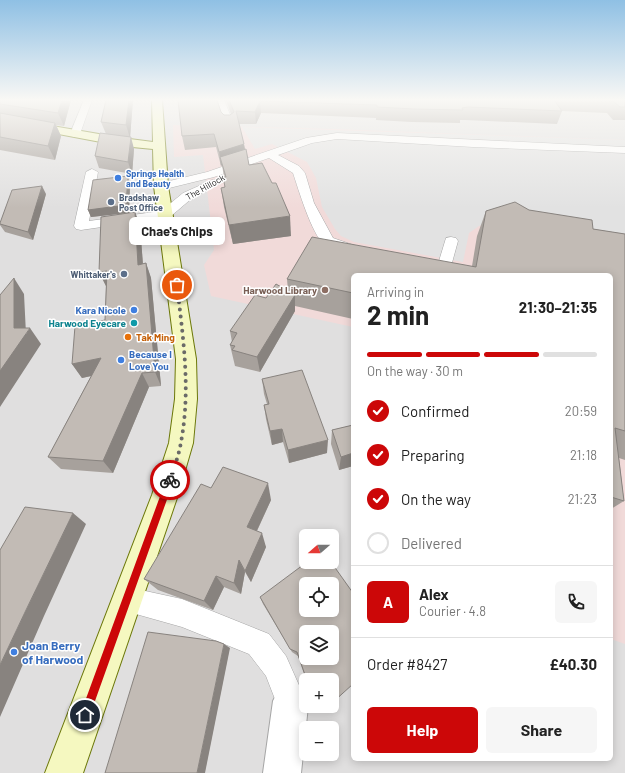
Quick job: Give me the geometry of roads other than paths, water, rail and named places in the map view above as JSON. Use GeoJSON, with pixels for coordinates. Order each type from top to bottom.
{"type":"FeatureCollection","features":[{"type":"Feature","properties":{"kind":"main road"},"geometry":{"type":"LineString","coordinates":[[87,136],[159,146]]}},
{"type":"Feature","properties":{"kind":"main road"},"geometry":{"type":"LineString","coordinates":[[64,773],[165,495],[181,443],[186,400],[185,351],[165,214],[159,136]]}},
{"type":"Feature","properties":{"kind":"street"},"geometry":{"type":"LineString","coordinates":[[282,773],[291,701]]}},
{"type":"Feature","properties":{"kind":"lane","name":"The Hillock"},"geometry":{"type":"LineString","coordinates":[[161,180],[210,175],[246,164],[310,140],[337,136]]}},
{"type":"Feature","properties":{"kind":"lane","name":"The Hillock"},"geometry":{"type":"LineString","coordinates":[[338,136],[473,144],[625,150]]}},
{"type":"Feature","properties":{"kind":"lane"},"geometry":{"type":"LineString","coordinates":[[271,155],[295,168],[299,173],[308,202],[328,241],[338,246],[361,250]]}},
{"type":"Feature","properties":{"kind":"lane","name":"The Hillock"},"geometry":{"type":"LineString","coordinates":[[165,214],[187,196],[246,164]]}},
{"type":"Feature","properties":{"kind":"lane"},"geometry":{"type":"LineString","coordinates":[[92,172],[81,226],[165,214]]}},
{"type":"Feature","properties":{"kind":"lane"},"geometry":{"type":"LineString","coordinates":[[415,261],[445,267],[451,241]]}},
{"type":"Feature","properties":{"kind":"lane"},"geometry":{"type":"LineString","coordinates":[[127,600],[182,613],[259,644],[276,666],[291,701]]}},
{"type":"Feature","properties":{"kind":"place","name":"Springs Health and Beauty"},"geometry":{"type":"Point","coordinates":[118,178]}},
{"type":"Feature","properties":{"kind":"place","name":"Bradshaw Post Office"},"geometry":{"type":"Point","coordinates":[111,202]}},
{"type":"Feature","properties":{"kind":"place","name":"Whittaker's"},"geometry":{"type":"Point","coordinates":[124,274]}},
{"type":"Feature","properties":{"kind":"place","name":"Chae's Chips"},"geometry":{"type":"Point","coordinates":[177,285]}},
{"type":"Feature","properties":{"kind":"place","name":"Harwood Library"},"geometry":{"type":"Point","coordinates":[325,290]}},
{"type":"Feature","properties":{"kind":"place","name":"Kara Nicole"},"geometry":{"type":"Point","coordinates":[134,310]}},
{"type":"Feature","properties":{"kind":"place","name":"Harwood Eyecare"},"geometry":{"type":"Point","coordinates":[134,323]}},
{"type":"Feature","properties":{"kind":"place","name":"Tak Ming"},"geometry":{"type":"Point","coordinates":[128,337]}},
{"type":"Feature","properties":{"kind":"place","name":"Because I Love You"},"geometry":{"type":"Point","coordinates":[121,360]}},
{"type":"Feature","properties":{"kind":"place","name":"Joan Berry of Harwood"},"geometry":{"type":"Point","coordinates":[14,652]}}]}
